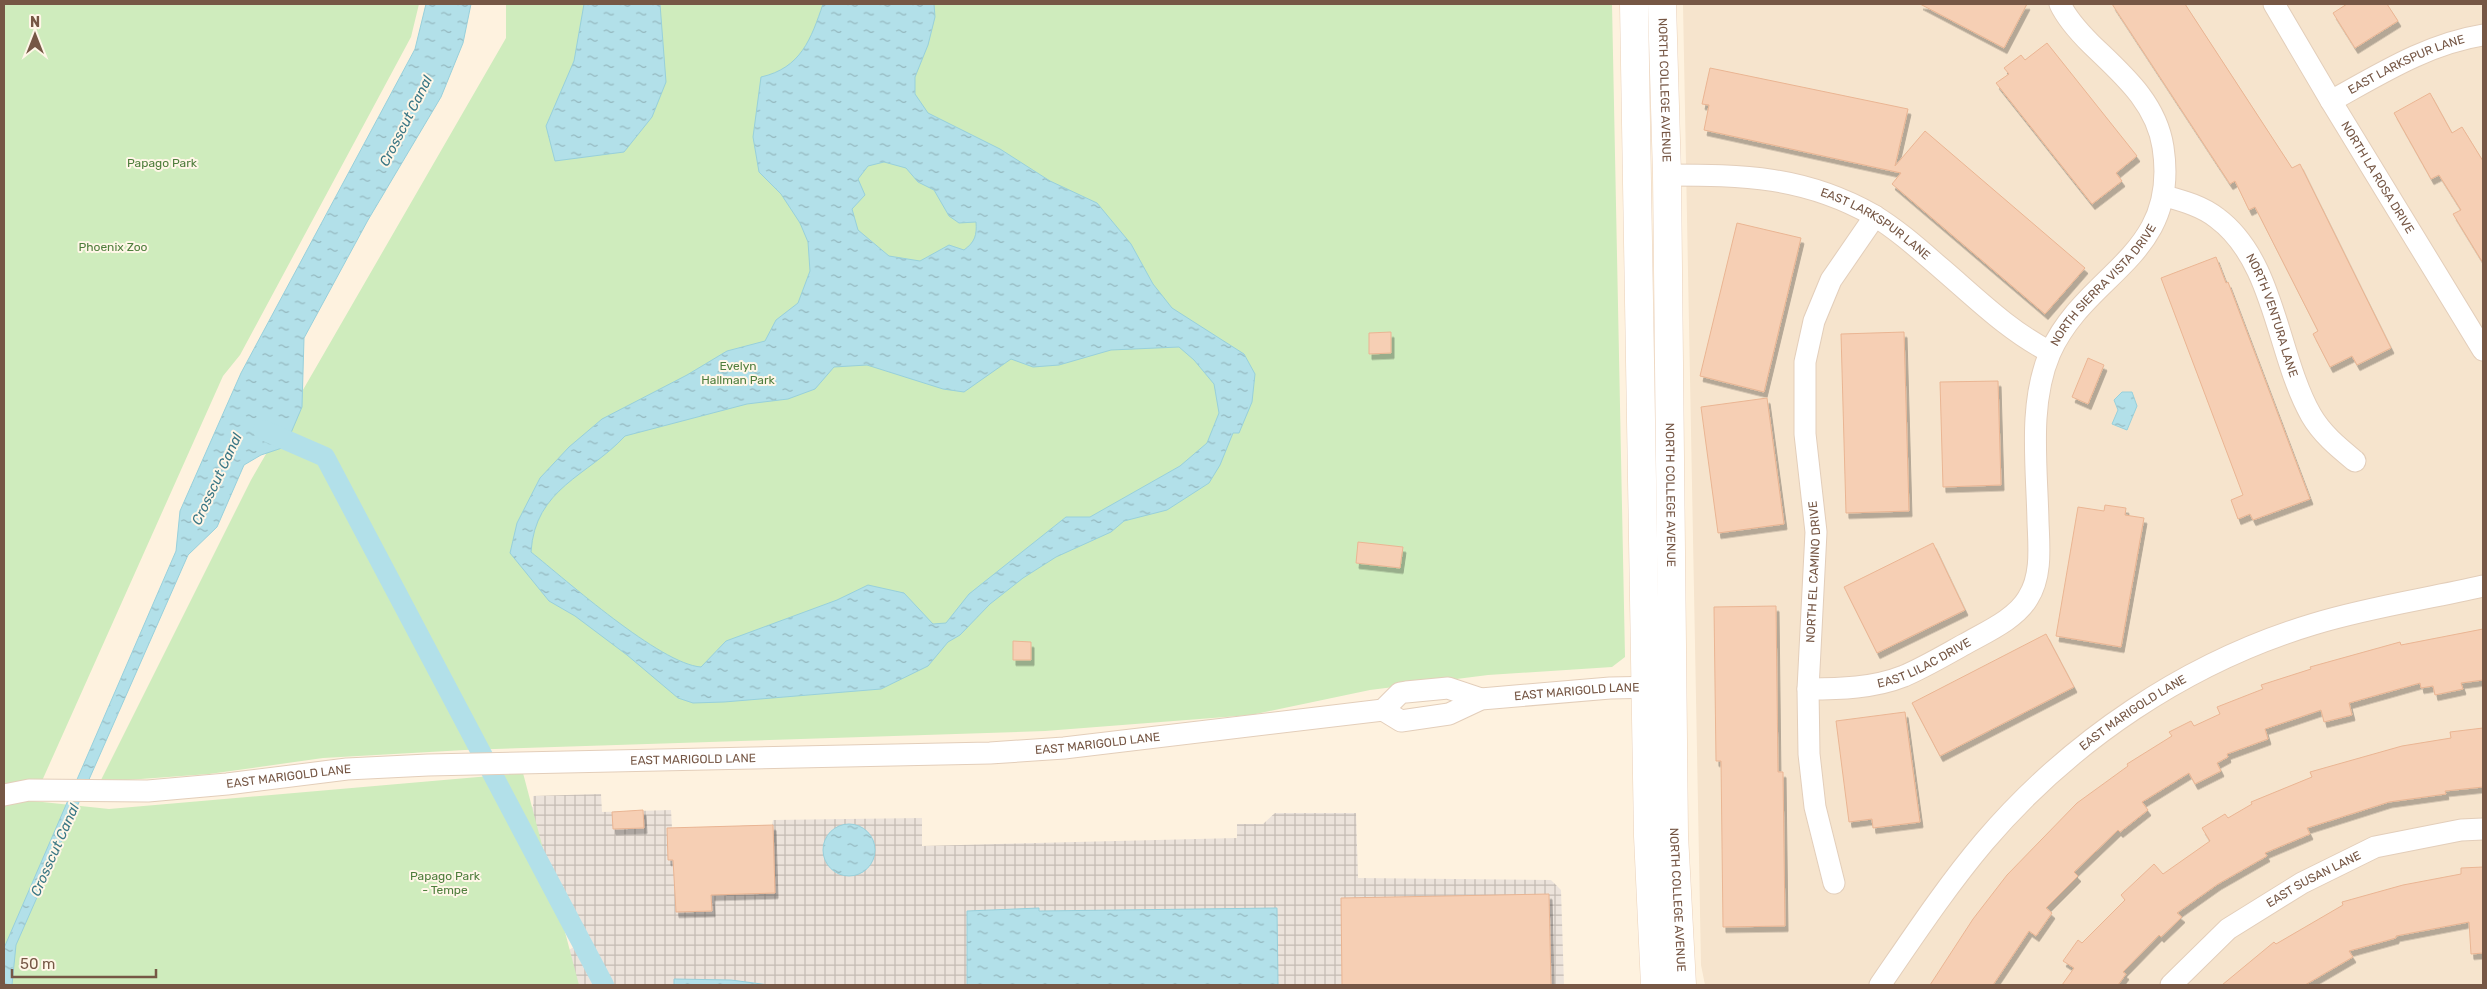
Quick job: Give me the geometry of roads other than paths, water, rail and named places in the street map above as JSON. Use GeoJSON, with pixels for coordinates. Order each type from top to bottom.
{"type":"FeatureCollection","features":[{"type":"Feature","properties":{"kind":"street","name":"NORTH COLLEGE AVENUE"},"geometry":{"type":"LineString","coordinates":[[1634,4],[1648,836],[1655,985]]}},
{"type":"Feature","properties":{"kind":"street","name":"NORTH COLLEGE AVENUE"},"geometry":{"type":"LineString","coordinates":[[1662,4],[1667,176],[1674,835],[1682,985]]}},
{"type":"Feature","properties":{"kind":"street","name":"NORTH SIERRA VISTA DRIVE"},"geometry":{"type":"LineString","coordinates":[[2027,601],[2036,584],[2039,560],[2036,429],[2040,382],[2050,352],[2070,321],[2092,295],[2131,257],[2150,231],[2165,196],[2163,149],[2159,128],[2152,112],[2138,92],[2077,30],[2060,4]]}},
{"type":"Feature","properties":{"kind":"street","name":"NORTH LA ROSA DRIVE"},"geometry":{"type":"LineString","coordinates":[[2274,4],[2331,101],[2477,325],[2483,350]]}},
{"type":"Feature","properties":{"kind":"street","name":"EAST LARKSPUR LANE"},"geometry":{"type":"LineString","coordinates":[[2331,101],[2406,59],[2456,39],[2483,35]]}},
{"type":"Feature","properties":{"kind":"street","name":"EAST LARKSPUR LANE"},"geometry":{"type":"LineString","coordinates":[[1667,176],[1739,176],[1796,184],[1850,203],[1875,216],[1906,238],[2003,323],[2025,339],[2050,352]]}},
{"type":"Feature","properties":{"kind":"street","name":"NORTH VENTURA LANE"},"geometry":{"type":"LineString","coordinates":[[2165,196],[2188,202],[2217,218],[2235,236],[2259,274],[2300,392],[2310,414],[2323,433],[2355,461]]}},
{"type":"Feature","properties":{"kind":"street","name":"NORTH EL CAMINO DRIVE"},"geometry":{"type":"LineString","coordinates":[[1834,883],[1815,807],[1809,754],[1808,689],[1816,532],[1805,434],[1805,362],[1814,321],[1831,280],[1875,216]]}},
{"type":"Feature","properties":{"kind":"street","name":"EAST MARIGOLD LANE"},"geometry":{"type":"LineString","coordinates":[[1880,985],[1937,903],[1999,825],[2059,766],[2149,700],[2193,673],[2314,624],[2483,586]]}},
{"type":"Feature","properties":{"kind":"street","name":"EAST LILAC DRIVE"},"geometry":{"type":"LineString","coordinates":[[1808,689],[1871,685],[1903,676],[1944,656],[1998,624],[2027,601]]}},
{"type":"Feature","properties":{"kind":"street","name":"EAST MARIGOLD LANE"},"geometry":{"type":"LineString","coordinates":[[4,795],[29,790],[148,791],[227,784],[347,769],[428,765],[990,753],[1064,748],[1383,710],[1400,693],[1406,692],[1448,688],[1481,699],[1610,688],[1672,687]]}},
{"type":"Feature","properties":{"kind":"street","name":"EAST SUSAN LANE"},"geometry":{"type":"LineString","coordinates":[[2172,985],[2228,929],[2302,883],[2375,848],[2461,830],[2483,829]]}},
{"type":"Feature","properties":{"kind":"water","name":"Crosscut Canal"},"geometry":{"type":"Polygon","coordinates":[[[426,4],[471,4],[463,43],[441,97],[368,220],[304,338],[302,407],[285,447],[261,455],[244,465],[217,527],[188,555],[16,945],[12,985],[4,985],[4,948],[176,551],[180,511],[241,373],[415,49],[426,4]]]}},
{"type":"Feature","properties":{"kind":"water"},"geometry":{"type":"Polygon","coordinates":[[[584,4],[660,4],[666,82],[652,117],[624,152],[555,161],[546,126],[574,61],[584,4]]]}},
{"type":"Feature","properties":{"kind":"water"},"geometry":{"type":"Polygon","coordinates":[[[823,4],[934,4],[935,17],[928,45],[915,77],[915,94],[928,113],[1000,149],[1050,181],[1097,203],[1131,244],[1153,284],[1172,308],[1244,354],[1255,374],[1252,402],[1239,433],[1233,433],[1220,465],[1209,483],[1167,510],[1124,521],[1111,532],[1056,557],[1023,578],[990,604],[960,635],[948,642],[928,666],[881,689],[693,703],[678,698],[627,655],[575,616],[549,601],[510,553],[517,523],[540,478],[569,447],[602,419],[687,375],[727,351],[765,341],[776,320],[798,303],[810,271],[808,242],[800,223],[781,194],[759,172],[753,137],[761,77],[775,73],[795,59],[809,40],[823,4]],[[884,162],[868,166],[858,179],[865,195],[852,209],[858,230],[889,256],[920,261],[949,245],[964,250],[971,244],[976,234],[976,222],[959,223],[949,216],[934,190],[918,182],[906,168],[884,162]],[[1179,347],[1111,350],[1059,365],[1033,367],[1011,359],[964,392],[943,389],[867,365],[834,367],[815,389],[788,399],[747,404],[625,436],[553,498],[542,512],[535,530],[531,552],[589,600],[638,637],[683,662],[701,667],[726,641],[837,600],[868,585],[904,593],[933,624],[946,623],[969,594],[1066,517],[1090,517],[1180,466],[1207,443],[1219,413],[1214,384],[1194,360],[1179,347]]]}},
{"type":"Feature","properties":{"kind":"water"},"geometry":{"type":"Polygon","coordinates":[[[2122,392],[2132,392],[2137,406],[2127,430],[2112,424],[2118,410],[2114,400],[2122,392]]]}},
{"type":"Feature","properties":{"kind":"water"},"geometry":{"type":"Polygon","coordinates":[[[849,824],[859,826],[867,832],[873,840],[875,850],[873,860],[867,868],[859,874],[849,876],[839,874],[831,868],[825,860],[823,850],[825,840],[831,832],[839,826],[849,824]]]}},
{"type":"Feature","properties":{"kind":"water"},"geometry":{"type":"Polygon","coordinates":[[[1039,908],[1039,911],[1277,908],[1278,985],[967,985],[967,911],[1039,908]]]}},
{"type":"Feature","properties":{"kind":"water"},"geometry":{"type":"Polygon","coordinates":[[[674,979],[731,980],[769,985],[674,985],[674,979]]]}},
{"type":"Feature","properties":{"kind":"waterway"},"geometry":{"type":"LineString","coordinates":[[263,430],[325,457],[604,985]]}},
{"type":"Feature","properties":{"kind":"park label","name":"Papago Park"},"geometry":{"type":"Point","coordinates":[162,163]}},
{"type":"Feature","properties":{"kind":"park label","name":"Phoenix Zoo"},"geometry":{"type":"Point","coordinates":[113,247]}},
{"type":"Feature","properties":{"kind":"park label","name":"Evelyn Hallman Park"},"geometry":{"type":"Point","coordinates":[738,373]}},
{"type":"Feature","properties":{"kind":"park label","name":"Papago Park - Tempe"},"geometry":{"type":"Point","coordinates":[445,883]}}]}
